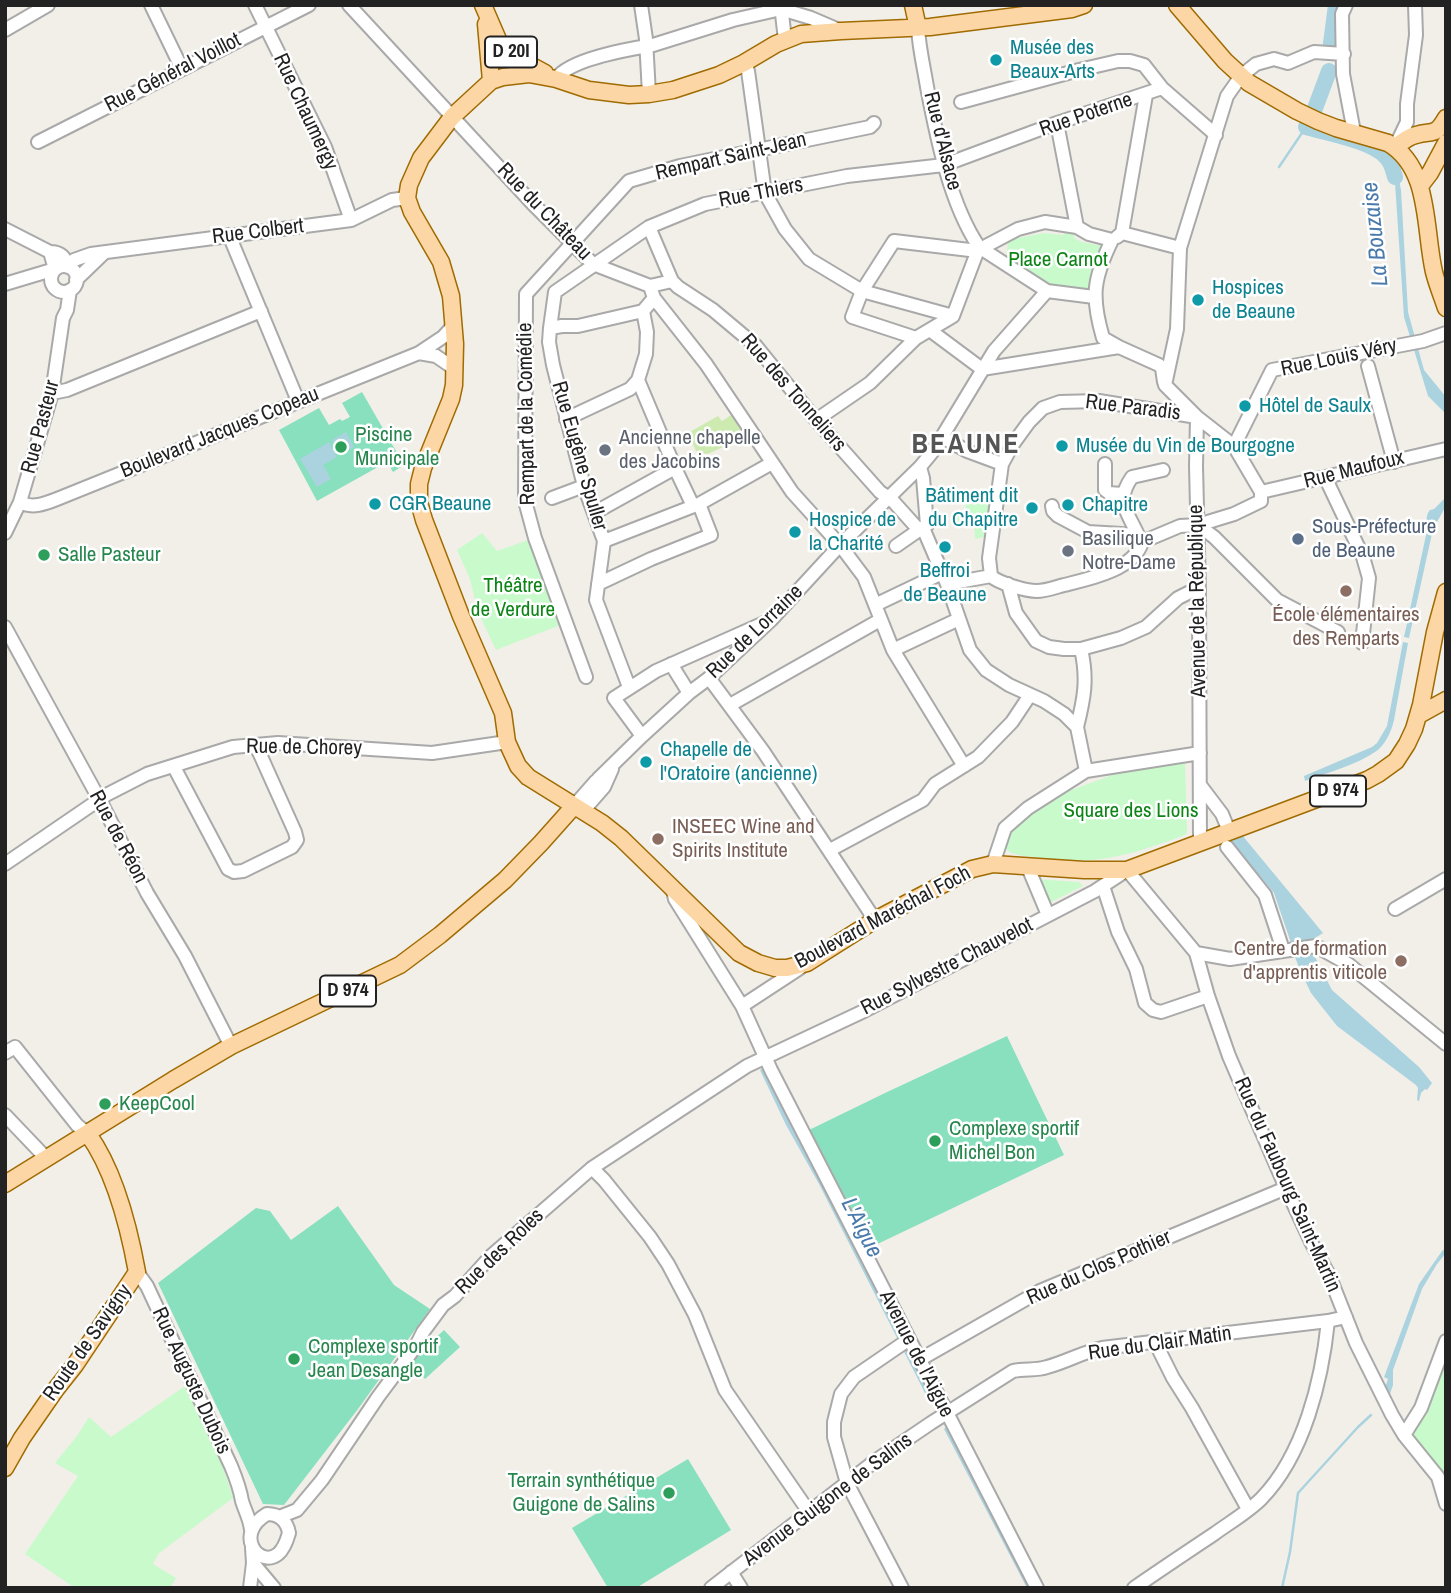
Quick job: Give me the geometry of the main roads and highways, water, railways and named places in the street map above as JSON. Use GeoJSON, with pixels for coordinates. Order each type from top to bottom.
{"type":"FeatureCollection","features":[{"type":"Feature","properties":{"kind":"main road"},"geometry":{"type":"LineString","coordinates":[[913,5],[918,28]]}},
{"type":"Feature","properties":{"kind":"main road"},"geometry":{"type":"LineString","coordinates":[[553,829],[554,808],[518,766],[507,742],[503,713],[461,616],[419,502],[422,468],[451,399],[455,369],[451,296],[442,262],[412,212],[407,198],[409,185],[421,158],[452,117],[491,81],[516,75],[529,74],[556,79],[608,93],[649,94],[690,86],[719,75],[801,34],[918,28],[1045,13],[1084,5]]}},
{"type":"Feature","properties":{"kind":"main road"},"geometry":{"type":"LineString","coordinates":[[1177,5],[1225,61],[1245,79],[1318,121],[1395,147],[1412,168],[1420,186],[1434,272],[1446,308]]}},
{"type":"Feature","properties":{"kind":"main road","name":"D 20I"},"geometry":{"type":"LineString","coordinates":[[483,7],[503,46],[521,60],[556,79]]}},
{"type":"Feature","properties":{"kind":"main road","name":"D 20I"},"geometry":{"type":"LineString","coordinates":[[483,7],[491,81]]}},
{"type":"Feature","properties":{"kind":"main road"},"geometry":{"type":"LineString","coordinates":[[1395,147],[1414,135],[1438,130],[1445,120]]}},
{"type":"Feature","properties":{"kind":"main road"},"geometry":{"type":"LineString","coordinates":[[1420,186],[1440,164],[1445,146]]}},
{"type":"Feature","properties":{"kind":"main road","name":"D 974"},"geometry":{"type":"LineString","coordinates":[[1419,715],[1435,632],[1446,592]]}},
{"type":"Feature","properties":{"kind":"main road"},"geometry":{"type":"LineString","coordinates":[[1435,632],[1446,653]]}},
{"type":"Feature","properties":{"kind":"main road"},"geometry":{"type":"LineString","coordinates":[[1419,715],[1446,699]]}},
{"type":"Feature","properties":{"kind":"main road","name":"Boulevard Maréchal Foch"},"geometry":{"type":"LineString","coordinates":[[527,777],[576,813],[602,823],[621,838],[739,953],[775,976],[787,968],[807,963],[875,920],[964,872],[993,864],[1127,870],[1200,842],[1228,839],[1378,774],[1401,754],[1419,715]]}},
{"type":"Feature","properties":{"kind":"main road","name":"D 974"},"geometry":{"type":"LineString","coordinates":[[5,1184],[231,1046],[400,965],[505,880],[553,829],[576,813]]}},
{"type":"Feature","properties":{"kind":"main road","name":"Route de Savigny"},"geometry":{"type":"LineString","coordinates":[[5,1468],[22,1438],[70,1373],[137,1272],[124,1217],[98,1149],[88,1134]]}},
{"type":"Feature","properties":{"kind":"water"},"geometry":{"type":"Polygon","coordinates":[[[1326,71],[1332,71],[1318,112],[1311,109],[1326,71]]]}},
{"type":"Feature","properties":{"kind":"water"},"geometry":{"type":"Polygon","coordinates":[[[1389,156],[1397,170],[1401,190],[1408,312],[1424,370],[1446,397],[1446,414],[1428,396],[1404,317],[1395,183],[1386,160],[1389,156]]]}},
{"type":"Feature","properties":{"kind":"water"},"geometry":{"type":"Polygon","coordinates":[[[346,432],[354,447],[340,455],[332,440],[346,432]]]}},
{"type":"Feature","properties":{"kind":"water"},"geometry":{"type":"Polygon","coordinates":[[[329,442],[337,457],[323,465],[331,479],[317,487],[300,459],[329,442]]]}},
{"type":"Feature","properties":{"kind":"water"},"geometry":{"type":"Polygon","coordinates":[[[1446,497],[1446,506],[1433,529],[1409,638],[1404,637],[1428,526],[1427,516],[1430,510],[1446,497]]]}},
{"type":"Feature","properties":{"kind":"water"},"geometry":{"type":"Polygon","coordinates":[[[1403,642],[1408,643],[1394,720],[1384,744],[1361,760],[1305,781],[1304,776],[1377,743],[1387,726],[1403,642]]]}},
{"type":"Feature","properties":{"kind":"water"},"geometry":{"type":"Polygon","coordinates":[[[1242,835],[1323,933],[1312,940],[1291,943],[1274,893],[1230,840],[1242,835]]]}},
{"type":"Feature","properties":{"kind":"water"},"geometry":{"type":"Polygon","coordinates":[[[1311,949],[1332,990],[1419,1067],[1432,1083],[1421,1093],[1419,1101],[1416,1085],[1337,1026],[1311,993],[1293,952],[1311,949]]]}},
{"type":"Feature","properties":{"kind":"water"},"geometry":{"type":"Polygon","coordinates":[[[763,1068],[934,1401],[930,1403],[819,1184],[786,1125],[760,1070],[763,1068]]]}},
{"type":"Feature","properties":{"kind":"water"},"geometry":{"type":"Polygon","coordinates":[[[1446,1248],[1446,1253],[1422,1289],[1393,1370],[1393,1385],[1389,1397],[1384,1390],[1388,1379],[1384,1377],[1419,1284],[1446,1248]]]}},
{"type":"Feature","properties":{"kind":"water"},"geometry":{"type":"Polygon","coordinates":[[[948,1425],[1033,1588],[1027,1588],[944,1429],[948,1425]]]}},
{"type":"Feature","properties":{"kind":"waterway","name":"La Bouzaise"},"geometry":{"type":"LineString","coordinates":[[1330,51],[1336,5]]}},
{"type":"Feature","properties":{"kind":"waterway","name":"La Bouzaise"},"geometry":{"type":"LineString","coordinates":[[1329,71],[1306,127],[1371,146],[1390,162],[1395,177]]}},
{"type":"Feature","properties":{"kind":"waterway"},"geometry":{"type":"LineString","coordinates":[[1279,167],[1306,127]]}},
{"type":"Feature","properties":{"kind":"waterway"},"geometry":{"type":"LineString","coordinates":[[1282,1588],[1298,1493],[1371,1415]]}},
{"type":"Feature","properties":{"kind":"place","name":"Musée des Beaux-Arts"},"geometry":{"type":"Point","coordinates":[996,60]}},
{"type":"Feature","properties":{"kind":"place","name":"Hospices de Beaune"},"geometry":{"type":"Point","coordinates":[1198,300]}},
{"type":"Feature","properties":{"kind":"place","name":"Hôtel de Saulx"},"geometry":{"type":"Point","coordinates":[1245,406]}},
{"type":"Feature","properties":{"kind":"place","name":"Musée du Vin de Bourgogne"},"geometry":{"type":"Point","coordinates":[1062,446]}},
{"type":"Feature","properties":{"kind":"place","name":"Piscine Municipale"},"geometry":{"type":"Point","coordinates":[341,447]}},
{"type":"Feature","properties":{"kind":"place","name":"Ancienne chapelle des Jacobins"},"geometry":{"type":"Point","coordinates":[605,450]}},
{"type":"Feature","properties":{"kind":"place","name":"CGR Beaune"},"geometry":{"type":"Point","coordinates":[375,504]}},
{"type":"Feature","properties":{"kind":"place","name":"Chapitre"},"geometry":{"type":"Point","coordinates":[1068,505]}},
{"type":"Feature","properties":{"kind":"place","name":"Bâtiment dit du Chapitre"},"geometry":{"type":"Point","coordinates":[1032,508]}},
{"type":"Feature","properties":{"kind":"place","name":"Hospice de la Charité"},"geometry":{"type":"Point","coordinates":[795,532]}},
{"type":"Feature","properties":{"kind":"place","name":"Sous-Préfecture de Beaune"},"geometry":{"type":"Point","coordinates":[1298,539]}},
{"type":"Feature","properties":{"kind":"place","name":"Beffroi de Beaune"},"geometry":{"type":"Point","coordinates":[945,547]}},
{"type":"Feature","properties":{"kind":"place","name":"Basilique Notre-Dame"},"geometry":{"type":"Point","coordinates":[1068,551]}},
{"type":"Feature","properties":{"kind":"place","name":"Salle Pasteur"},"geometry":{"type":"Point","coordinates":[44,555]}},
{"type":"Feature","properties":{"kind":"place","name":"École élémentaires des Remparts"},"geometry":{"type":"Point","coordinates":[1346,591]}},
{"type":"Feature","properties":{"kind":"place","name":"Chapelle de l'Oratoire (ancienne)"},"geometry":{"type":"Point","coordinates":[646,762]}},
{"type":"Feature","properties":{"kind":"place","name":"INSEEC Wine and Spirits Institute"},"geometry":{"type":"Point","coordinates":[658,839]}},
{"type":"Feature","properties":{"kind":"place","name":"Centre de formation d'apprentis viticole"},"geometry":{"type":"Point","coordinates":[1401,961]}},
{"type":"Feature","properties":{"kind":"place","name":"KeepCool"},"geometry":{"type":"Point","coordinates":[105,1104]}},
{"type":"Feature","properties":{"kind":"place","name":"Complexe sportif Michel Bon"},"geometry":{"type":"Point","coordinates":[935,1141]}},
{"type":"Feature","properties":{"kind":"place","name":"Complexe sportif Jean Desangle"},"geometry":{"type":"Point","coordinates":[294,1359]}},
{"type":"Feature","properties":{"kind":"place","name":"Terrain synthétique Guigone de Salins"},"geometry":{"type":"Point","coordinates":[669,1493]}},
{"type":"Feature","properties":{"kind":"district","name":"BEAUNE"},"geometry":{"type":"Point","coordinates":[966,445]}},
{"type":"Feature","properties":{"kind":"park label","name":"Place Carnot"},"geometry":{"type":"Point","coordinates":[1058,260]}},
{"type":"Feature","properties":{"kind":"park label","name":"Théâtre de Verdure"},"geometry":{"type":"Point","coordinates":[513,598]}},
{"type":"Feature","properties":{"kind":"park label","name":"Square des Lions"},"geometry":{"type":"Point","coordinates":[1131,811]}},
{"type":"Feature","properties":{"kind":"water label","name":"L'Aigue"},"geometry":{"type":"Point","coordinates":[861,1228]}}]}
